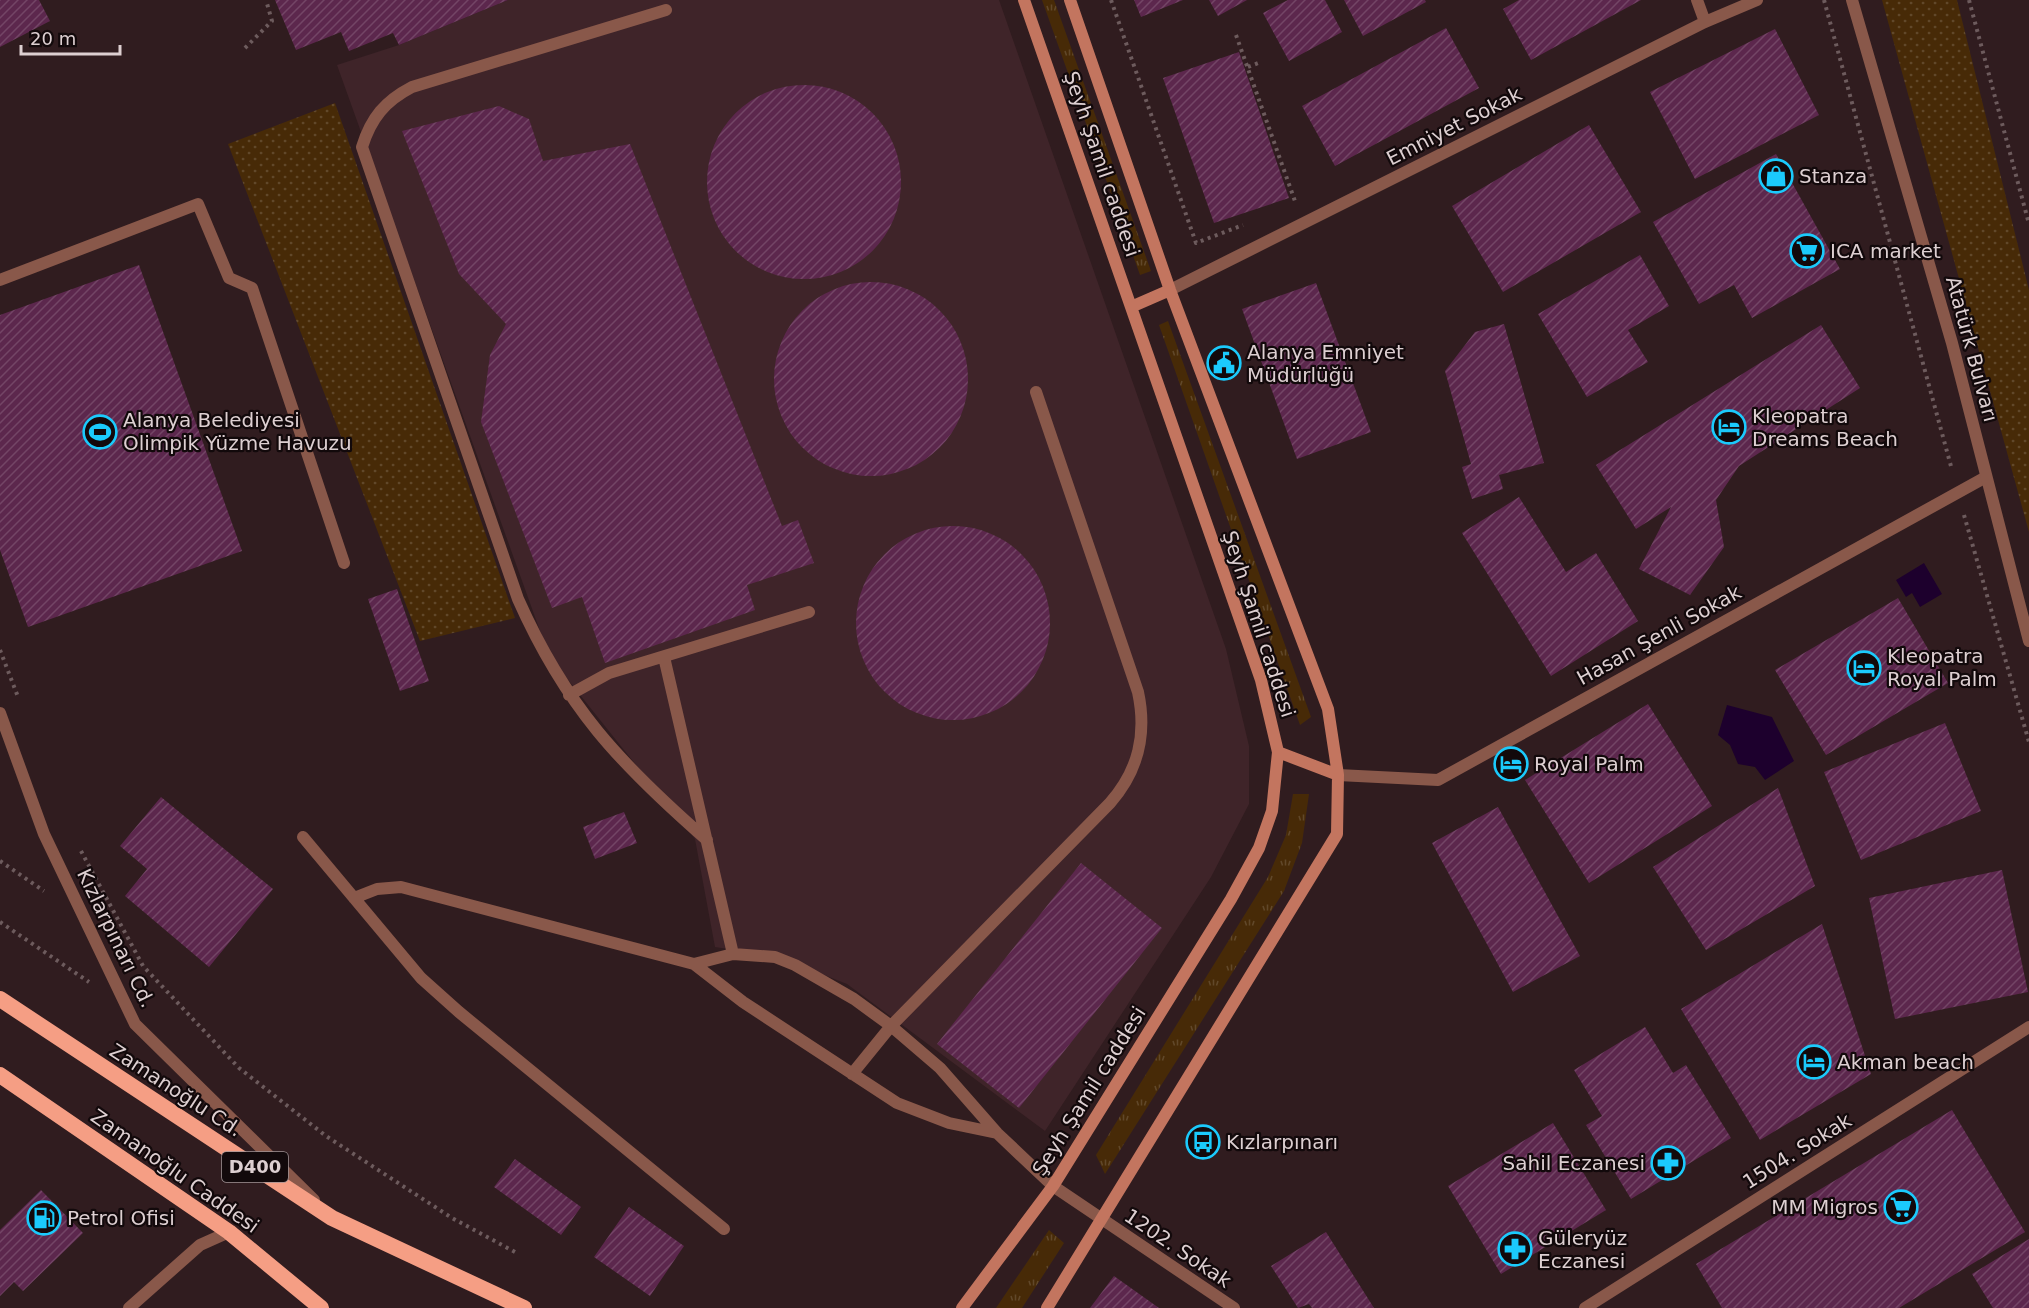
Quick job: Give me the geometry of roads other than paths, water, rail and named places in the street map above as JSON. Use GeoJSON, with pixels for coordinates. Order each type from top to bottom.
{"type":"FeatureCollection","features":[{"type":"Feature","properties":{"kind":"highway","name":"Zamanoğlu Cd."},"geometry":{"type":"LineString","coordinates":[[0,999],[332,1218],[524,1308]]}},
{"type":"Feature","properties":{"kind":"highway","name":"Zamanoğlu Caddesi"},"geometry":{"type":"LineString","coordinates":[[0,1075],[229,1232],[321,1308]]}},
{"type":"Feature","properties":{"kind":"main road","name":"Şeyh Şamil caddesi"},"geometry":{"type":"LineString","coordinates":[[962,1308],[1053,1186],[1232,899],[1259,848],[1272,811],[1278,752],[1261,680],[1024,0]]}},
{"type":"Feature","properties":{"kind":"main road","name":"Şeyh Şamil caddesi"},"geometry":{"type":"LineString","coordinates":[[1047,1308],[1336,834],[1338,775],[1328,709],[1170,290],[1070,0]]}},
{"type":"Feature","properties":{"kind":"main road"},"geometry":{"type":"LineString","coordinates":[[1131,307],[1170,290]]}},
{"type":"Feature","properties":{"kind":"main road"},"geometry":{"type":"LineString","coordinates":[[1278,752],[1338,775]]}},
{"type":"Feature","properties":{"kind":"street"},"geometry":{"type":"LineString","coordinates":[[1697,0],[1705,22]]}},
{"type":"Feature","properties":{"kind":"street","name":"Emniyet Sokak"},"geometry":{"type":"LineString","coordinates":[[1170,290],[1705,22],[1757,0]]}},
{"type":"Feature","properties":{"kind":"street","name":"Atatürk Bulvarı"},"geometry":{"type":"LineString","coordinates":[[1852,0],[1952,343],[2029,641]]}},
{"type":"Feature","properties":{"kind":"street"},"geometry":{"type":"LineString","coordinates":[[666,10],[412,87],[399,94],[377,113],[362,147],[518,599],[537,639],[569,694],[618,758],[646,787],[707,840]]}},
{"type":"Feature","properties":{"kind":"street"},"geometry":{"type":"LineString","coordinates":[[0,280],[198,204],[229,278],[252,288],[344,563]]}},
{"type":"Feature","properties":{"kind":"street"},"geometry":{"type":"LineString","coordinates":[[852,1074],[891,1026],[1122,790],[1138,758],[1142,713],[1138,692],[1036,392]]}},
{"type":"Feature","properties":{"kind":"street","name":"Hasan Şenli Sokak"},"geometry":{"type":"LineString","coordinates":[[1338,775],[1438,780],[1986,477]]}},
{"type":"Feature","properties":{"kind":"street"},"geometry":{"type":"LineString","coordinates":[[569,694],[609,673],[809,612]]}},
{"type":"Feature","properties":{"kind":"street"},"geometry":{"type":"LineString","coordinates":[[664,657],[733,954]]}},
{"type":"Feature","properties":{"kind":"street","name":"Kızlarpınarı Cd."},"geometry":{"type":"LineString","coordinates":[[0,713],[44,834],[135,1024],[332,1218]]}},
{"type":"Feature","properties":{"kind":"street"},"geometry":{"type":"LineString","coordinates":[[303,837],[421,978],[459,1012],[724,1229]]}},
{"type":"Feature","properties":{"kind":"street"},"geometry":{"type":"LineString","coordinates":[[354,898],[377,889],[401,887],[694,964],[743,1002],[897,1103],[949,1124],[997,1133]]}},
{"type":"Feature","properties":{"kind":"street","name":"1202. Sokak"},"geometry":{"type":"LineString","coordinates":[[694,964],[733,954],[775,957],[795,965],[854,999],[891,1026],[940,1068],[997,1133],[1053,1186],[1234,1308]]}},
{"type":"Feature","properties":{"kind":"street","name":"1504. Sokak"},"geometry":{"type":"LineString","coordinates":[[1585,1308],[2029,1027]]}},
{"type":"Feature","properties":{"kind":"street"},"geometry":{"type":"LineString","coordinates":[[129,1308],[200,1245],[229,1232]]}},
{"type":"Feature","properties":{"kind":"place","name":"Stanza"},"geometry":{"type":"Point","coordinates":[1776,176]}},
{"type":"Feature","properties":{"kind":"place","name":"ICA market"},"geometry":{"type":"Point","coordinates":[1807,251]}},
{"type":"Feature","properties":{"kind":"place","name":"Alanya Emniyet Müdürlüğü"},"geometry":{"type":"Point","coordinates":[1224,363]}},
{"type":"Feature","properties":{"kind":"place","name":"Kleopatra Dreams Beach"},"geometry":{"type":"Point","coordinates":[1729,427]}},
{"type":"Feature","properties":{"kind":"place","name":"Alanya Belediyesi Olimpik Yüzme Havuzu"},"geometry":{"type":"Point","coordinates":[100,432]}},
{"type":"Feature","properties":{"kind":"place","name":"Kleopatra Royal Palm"},"geometry":{"type":"Point","coordinates":[1864,668]}},
{"type":"Feature","properties":{"kind":"place","name":"Royal Palm"},"geometry":{"type":"Point","coordinates":[1511,764]}},
{"type":"Feature","properties":{"kind":"place","name":"Akman beach"},"geometry":{"type":"Point","coordinates":[1814,1062]}},
{"type":"Feature","properties":{"kind":"place","name":"Kızlarpınarı"},"geometry":{"type":"Point","coordinates":[1203,1142]}},
{"type":"Feature","properties":{"kind":"place","name":"Sahil Eczanesi"},"geometry":{"type":"Point","coordinates":[1668,1163]}},
{"type":"Feature","properties":{"kind":"place","name":"MM Migros"},"geometry":{"type":"Point","coordinates":[1901,1207]}},
{"type":"Feature","properties":{"kind":"place","name":"Petrol Ofisi"},"geometry":{"type":"Point","coordinates":[44,1218]}},
{"type":"Feature","properties":{"kind":"place","name":"Güleryüz Eczanesi"},"geometry":{"type":"Point","coordinates":[1515,1249]}}]}
